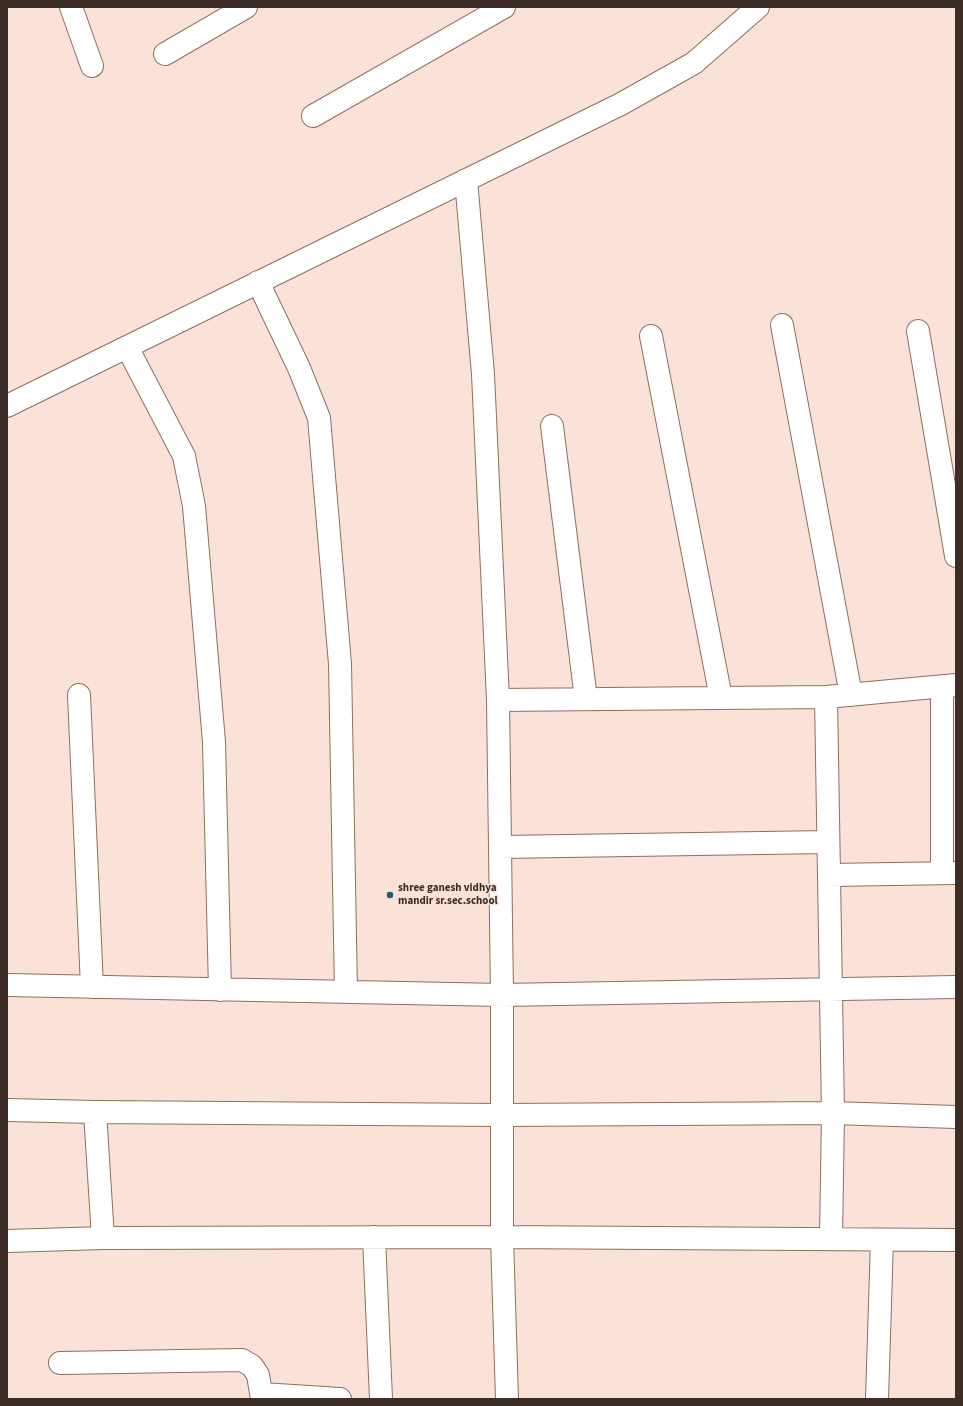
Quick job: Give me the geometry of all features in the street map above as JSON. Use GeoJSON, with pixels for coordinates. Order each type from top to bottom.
{"type":"FeatureCollection","features":[{"type":"Feature","properties":{"kind":"street"},"geometry":{"type":"LineString","coordinates":[[71,7],[92,66]]}},
{"type":"Feature","properties":{"kind":"street"},"geometry":{"type":"LineString","coordinates":[[165,54],[246,7]]}},
{"type":"Feature","properties":{"kind":"street"},"geometry":{"type":"LineString","coordinates":[[313,116],[504,7]]}},
{"type":"Feature","properties":{"kind":"street"},"geometry":{"type":"LineString","coordinates":[[7,406],[621,104],[694,63],[758,7]]}},
{"type":"Feature","properties":{"kind":"street"},"geometry":{"type":"LineString","coordinates":[[466,180],[483,374],[498,700],[502,995],[502,1237],[507,1399]]}},
{"type":"Feature","properties":{"kind":"street"},"geometry":{"type":"LineString","coordinates":[[258,282],[299,368],[319,418],[340,664],[346,992]]}},
{"type":"Feature","properties":{"kind":"street"},"geometry":{"type":"LineString","coordinates":[[782,325],[851,695]]}},
{"type":"Feature","properties":{"kind":"street"},"geometry":{"type":"LineString","coordinates":[[918,331],[956,556]]}},
{"type":"Feature","properties":{"kind":"street"},"geometry":{"type":"LineString","coordinates":[[651,336],[721,698]]}},
{"type":"Feature","properties":{"kind":"street"},"geometry":{"type":"LineString","coordinates":[[127,347],[184,456],[194,506],[214,742],[220,990]]}},
{"type":"Feature","properties":{"kind":"street"},"geometry":{"type":"LineString","coordinates":[[552,426],[586,699]]}},
{"type":"Feature","properties":{"kind":"street"},"geometry":{"type":"LineString","coordinates":[[498,700],[826,697],[949,686],[949,873],[829,875]]}},
{"type":"Feature","properties":{"kind":"street"},"geometry":{"type":"LineString","coordinates":[[79,695],[92,987]]}},
{"type":"Feature","properties":{"kind":"street"},"geometry":{"type":"LineString","coordinates":[[826,697],[833,1113],[831,1240]]}},
{"type":"Feature","properties":{"kind":"street"},"geometry":{"type":"LineString","coordinates":[[500,847],[828,842]]}},
{"type":"Feature","properties":{"kind":"street"},"geometry":{"type":"LineString","coordinates":[[7,985],[502,995],[956,987]]}},
{"type":"Feature","properties":{"kind":"street"},"geometry":{"type":"LineString","coordinates":[[7,1110],[502,1115],[833,1113],[956,1117]]}},
{"type":"Feature","properties":{"kind":"street"},"geometry":{"type":"LineString","coordinates":[[95,1112],[103,1238]]}},
{"type":"Feature","properties":{"kind":"street"},"geometry":{"type":"LineString","coordinates":[[374,1237],[381,1399]]}},
{"type":"Feature","properties":{"kind":"street"},"geometry":{"type":"LineString","coordinates":[[7,1241],[103,1238],[374,1237],[956,1240]]}},
{"type":"Feature","properties":{"kind":"street"},"geometry":{"type":"LineString","coordinates":[[877,1399],[882,1240]]}},
{"type":"Feature","properties":{"kind":"street"},"geometry":{"type":"LineString","coordinates":[[60,1363],[242,1360],[252,1366],[258,1375],[262,1397],[340,1399]]}},
{"type":"Feature","properties":{"kind":"place","name":"shree ganesh vidhya mandir sr.sec.school"},"geometry":{"type":"Point","coordinates":[390,895]}}]}
